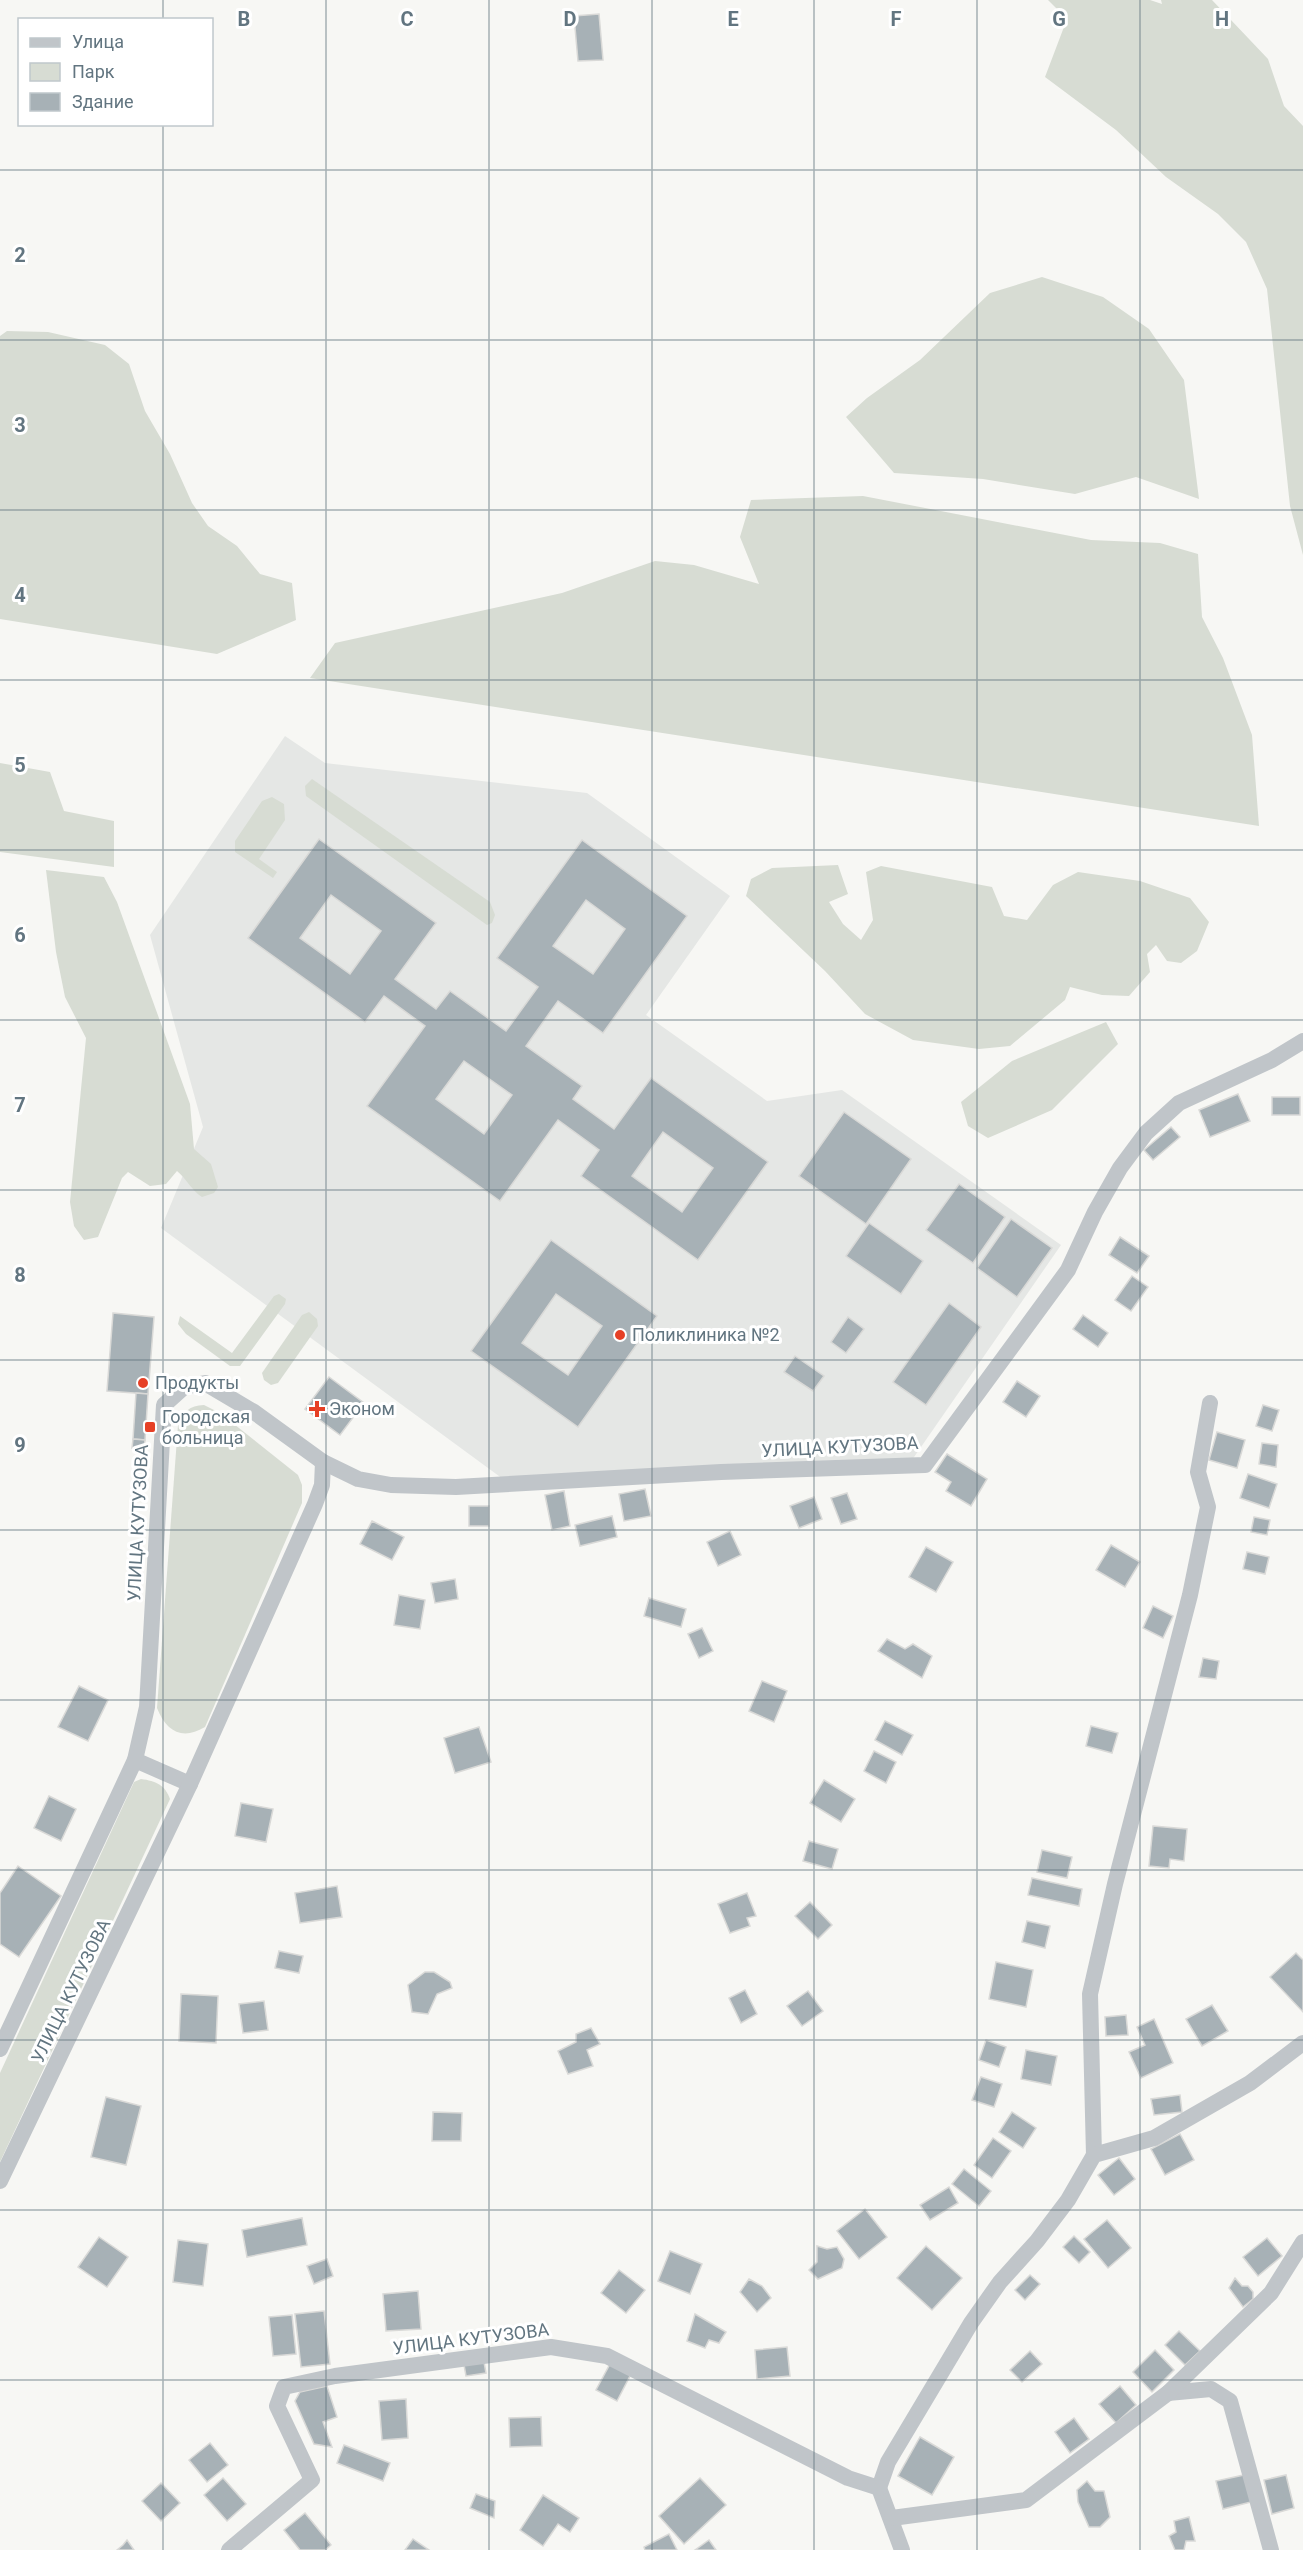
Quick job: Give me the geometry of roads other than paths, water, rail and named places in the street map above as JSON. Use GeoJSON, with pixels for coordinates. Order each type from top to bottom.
{"type":"FeatureCollection","features":[{"type":"Feature","properties":{"kind":"street","name":"УЛИЦА КУТУЗОВА"},"geometry":{"type":"LineString","coordinates":[[0,2049],[135,1760],[147,1707],[164,1405],[184,1387],[205,1383],[246,1407],[323,1462],[358,1479],[391,1485],[456,1487],[721,1472],[925,1465],[1068,1270],[1110,1185],[1146,1133],[1179,1103],[1272,1060],[1303,1041]]}},
{"type":"Feature","properties":{"kind":"street"},"geometry":{"type":"LineString","coordinates":[[902,2550],[879,2488],[888,2462],[971,2323],[1000,2282],[1068,2200],[1094,2155],[1090,1994],[1115,1884],[1190,1595],[1208,1507],[1198,1472],[1210,1403]]}},
{"type":"Feature","properties":{"kind":"street","name":"УЛИЦА КУТУЗОВА"},"geometry":{"type":"LineString","coordinates":[[0,2181],[190,1784],[315,1504],[322,1485],[323,1462]]}},
{"type":"Feature","properties":{"kind":"street"},"geometry":{"type":"LineString","coordinates":[[135,1760],[190,1784]]}},
{"type":"Feature","properties":{"kind":"street"},"geometry":{"type":"LineString","coordinates":[[1094,2155],[1154,2138],[1250,2083],[1303,2043]]}},
{"type":"Feature","properties":{"kind":"street"},"geometry":{"type":"LineString","coordinates":[[892,2518],[1026,2500],[1168,2392],[1271,2293],[1303,2242]]}},
{"type":"Feature","properties":{"kind":"street","name":"УЛИЦА КУТУЗОВА"},"geometry":{"type":"LineString","coordinates":[[229,2550],[312,2480],[277,2406],[284,2387],[335,2376],[551,2347],[607,2356],[848,2478],[879,2488]]}},
{"type":"Feature","properties":{"kind":"street"},"geometry":{"type":"LineString","coordinates":[[1168,2392],[1211,2389],[1230,2401],[1271,2550]]}},
{"type":"Feature","properties":{"kind":"place","name":"Поликлиника №2"},"geometry":{"type":"Point","coordinates":[620,1335]}},
{"type":"Feature","properties":{"kind":"place","name":"Продукты"},"geometry":{"type":"Point","coordinates":[143,1383]}},
{"type":"Feature","properties":{"kind":"place","name":"Эконом"},"geometry":{"type":"Point","coordinates":[317,1409]}},
{"type":"Feature","properties":{"kind":"place","name":"Городская больница"},"geometry":{"type":"Point","coordinates":[150,1427]}}]}
